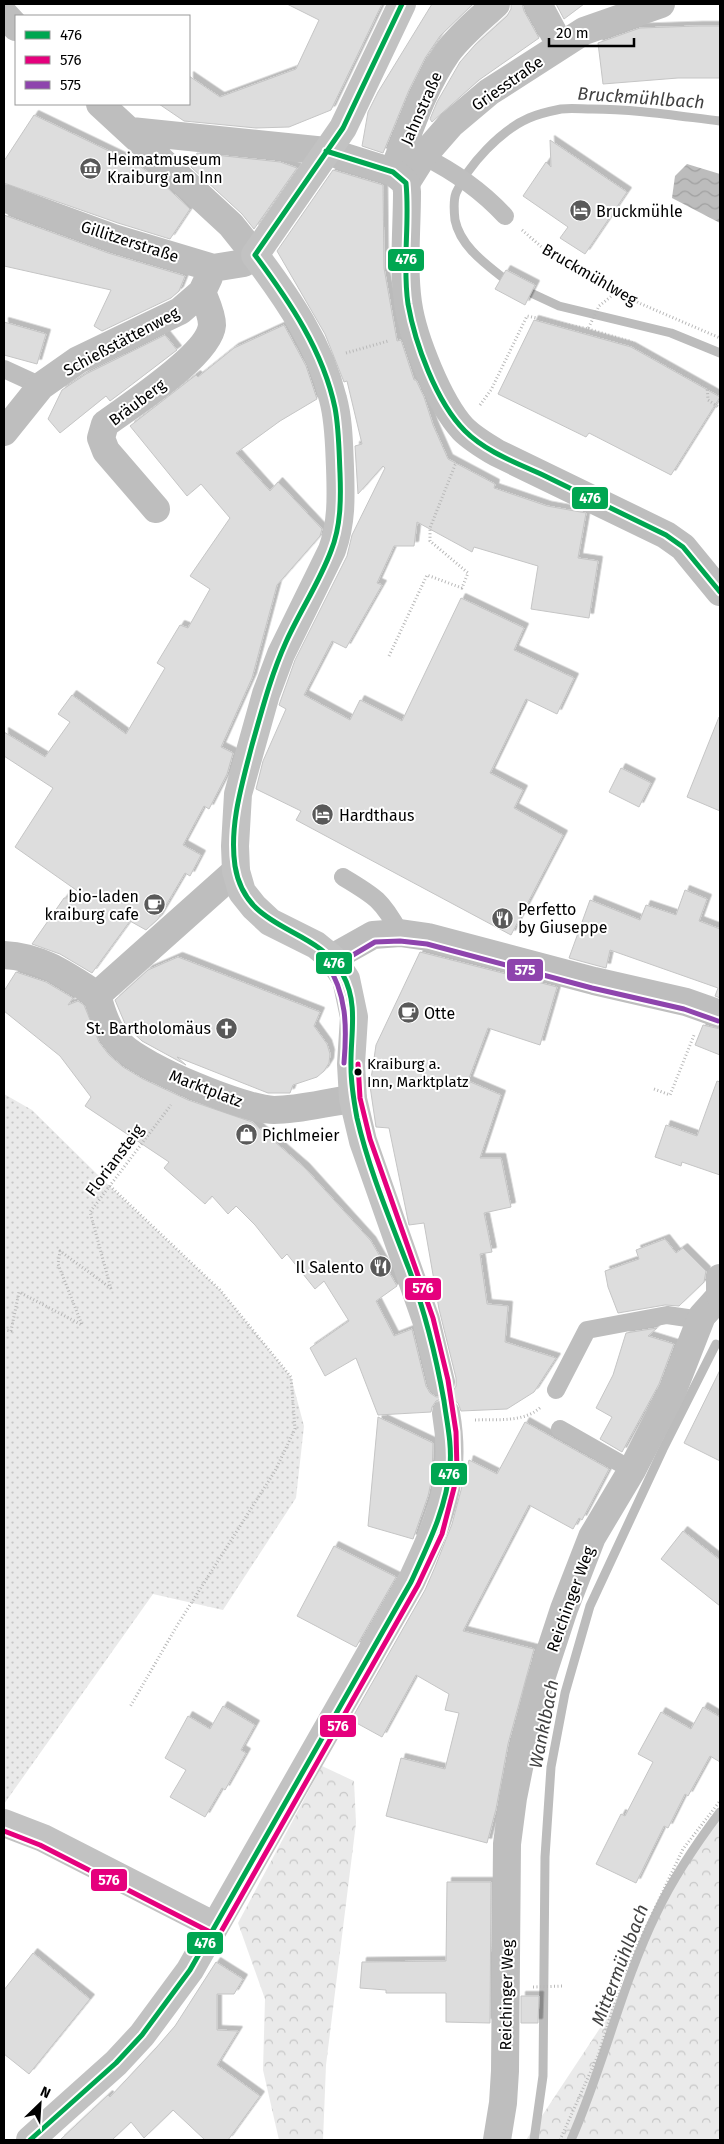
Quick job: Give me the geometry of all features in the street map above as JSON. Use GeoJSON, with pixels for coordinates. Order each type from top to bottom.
{"type":"FeatureCollection","features":[{"type":"Feature","properties":{"kind":"main road"},"geometry":{"type":"LineString","coordinates":[[402,4],[343,128],[255,255],[290,301],[326,376],[333,399],[338,433],[342,498],[338,534],[332,550],[281,654],[269,686],[238,794],[235,846],[236,871],[242,892],[254,907],[270,922],[316,945],[332,958],[341,969],[351,996],[354,1017],[351,1064],[354,1099],[363,1141],[426,1320],[441,1382]]}},
{"type":"Feature","properties":{"kind":"main road"},"geometry":{"type":"LineString","coordinates":[[30,2140],[116,2063],[142,2035],[190,1970],[411,1582],[435,1531],[450,1469],[450,1433],[446,1413]]}},
{"type":"Feature","properties":{"kind":"main road"},"geometry":{"type":"LineString","coordinates":[[4,1823],[43,1838],[215,1926]]}},
{"type":"Feature","properties":{"kind":"street","name":"Jahnstraße"},"geometry":{"type":"LineString","coordinates":[[399,178],[416,110],[438,67],[448,52],[496,4]]}},
{"type":"Feature","properties":{"kind":"street"},"geometry":{"type":"LineString","coordinates":[[538,4],[560,45]]}},
{"type":"Feature","properties":{"kind":"street","name":"Griesstraße"},"geometry":{"type":"LineString","coordinates":[[399,178],[424,156],[452,124],[490,92],[560,45],[584,30],[661,4]]}},
{"type":"Feature","properties":{"kind":"street"},"geometry":{"type":"LineString","coordinates":[[4,14],[15,26]]}},
{"type":"Feature","properties":{"kind":"street"},"geometry":{"type":"LineString","coordinates":[[101,105],[230,225],[255,255]]}},
{"type":"Feature","properties":{"kind":"street"},"geometry":{"type":"LineString","coordinates":[[131,131],[326,151],[399,178],[408,192],[406,267],[408,304],[416,337],[429,370],[452,415],[478,442],[497,453],[666,535],[683,547],[720,592]]}},
{"type":"Feature","properties":{"kind":"street","name":"Gillitzerstraße"},"geometry":{"type":"LineString","coordinates":[[4,198],[114,238],[207,280],[255,255]]}},
{"type":"Feature","properties":{"kind":"street","name":"Schießstättenweg"},"geometry":{"type":"LineString","coordinates":[[4,432],[41,386],[78,360],[180,311],[207,280]]}},
{"type":"Feature","properties":{"kind":"street","name":"Bräuberg"},"geometry":{"type":"LineString","coordinates":[[156,509],[106,451],[101,438],[106,424],[182,368],[207,339],[212,326],[207,280]]}},
{"type":"Feature","properties":{"kind":"street"},"geometry":{"type":"LineString","coordinates":[[4,955],[25,957],[52,966],[97,995],[236,871]]}},
{"type":"Feature","properties":{"kind":"street"},"geometry":{"type":"LineString","coordinates":[[332,958],[373,935],[400,933],[428,937],[712,1011]]}},
{"type":"Feature","properties":{"kind":"street","name":"Marktplatz"},"geometry":{"type":"LineString","coordinates":[[97,995],[104,1019],[120,1044],[150,1065],[188,1082],[243,1103],[272,1110],[354,1099]]}},
{"type":"Feature","properties":{"kind":"street"},"geometry":{"type":"LineString","coordinates":[[720,1278],[720,1296]]}},
{"type":"Feature","properties":{"kind":"street","name":"Reichinger Weg"},"geometry":{"type":"LineString","coordinates":[[497,2140],[503,2103],[505,2071],[507,1844],[513,1798],[523,1748],[540,1682],[564,1610],[592,1537],[632,1470],[680,1375],[702,1316],[720,1296]]}},
{"type":"Feature","properties":{"kind":"lane"},"geometry":{"type":"LineString","coordinates":[[424,156],[456,173],[476,188],[505,216]]}},
{"type":"Feature","properties":{"kind":"lane"},"geometry":{"type":"LineString","coordinates":[[4,369],[41,386]]}},
{"type":"Feature","properties":{"kind":"lane"},"geometry":{"type":"LineString","coordinates":[[343,877],[375,896],[387,909],[400,933]]}},
{"type":"Feature","properties":{"kind":"lane"},"geometry":{"type":"LineString","coordinates":[[556,1390],[587,1330],[667,1314],[694,1319],[702,1316]]}},
{"type":"Feature","properties":{"kind":"lane"},"geometry":{"type":"LineString","coordinates":[[560,1429],[632,1470]]}},
{"type":"Feature","properties":{"kind":"path","name":"Bruckmühlweg"},"geometry":{"type":"LineString","coordinates":[[505,216],[552,256],[639,303],[720,338]]}},
{"type":"Feature","properties":{"kind":"path"},"geometry":{"type":"LineString","coordinates":[[588,329],[599,306],[618,291]]}},
{"type":"Feature","properties":{"kind":"path"},"geometry":{"type":"LineString","coordinates":[[464,429],[491,390],[527,316],[588,329],[629,341],[707,386],[708,400],[720,408]]}},
{"type":"Feature","properties":{"kind":"path"},"geometry":{"type":"LineString","coordinates":[[339,355],[394,339]]}},
{"type":"Feature","properties":{"kind":"path"},"geometry":{"type":"LineString","coordinates":[[389,656],[427,575],[462,588],[468,573],[430,541],[430,528],[455,465]]}},
{"type":"Feature","properties":{"kind":"path"},"geometry":{"type":"LineString","coordinates":[[654,1089],[670,1095],[712,1011]]}},
{"type":"Feature","properties":{"kind":"path","name":"Floriansteig"},"geometry":{"type":"LineString","coordinates":[[4,1330],[11,1331],[19,1292],[82,1325],[58,1264],[60,1251],[112,1289],[90,1212],[188,1082]]}},
{"type":"Feature","properties":{"kind":"path"},"geometry":{"type":"LineString","coordinates":[[110,1186],[220,1290],[291,1378],[295,1428],[275,1471],[178,1624],[130,1707]]}},
{"type":"Feature","properties":{"kind":"path"},"geometry":{"type":"LineString","coordinates":[[446,1413],[469,1420],[519,1418],[532,1414]]}},
{"type":"Feature","properties":{"kind":"path"},"geometry":{"type":"LineString","coordinates":[[560,2140],[599,2053],[622,1978],[683,1849],[720,1801]]}},
{"type":"Feature","properties":{"kind":"path"},"geometry":{"type":"LineString","coordinates":[[533,1987],[563,1986]]}},
{"type":"Feature","properties":{"kind":"green space"},"geometry":{"type":"Polygon","coordinates":[[[4,1094],[32,1110],[220,1290],[291,1377],[304,1426],[296,1498],[223,1610],[153,1594],[4,1804],[4,1094]]]}},
{"type":"Feature","properties":{"kind":"green space"},"geometry":{"type":"Polygon","coordinates":[[[322,1766],[354,1781],[356,1823],[326,2065],[323,2140],[279,2140],[263,2070],[265,1999],[238,1923],[322,1766]]]}},
{"type":"Feature","properties":{"kind":"green space"},"geometry":{"type":"Polygon","coordinates":[[[720,1807],[720,2140],[526,2140],[606,2019],[677,1873],[720,1807]]]}},
{"type":"Feature","properties":{"kind":"water"},"geometry":{"type":"Polygon","coordinates":[[[687,164],[720,174],[720,223],[672,198],[675,176],[687,164]]]}},
{"type":"Feature","properties":{"kind":"building"},"geometry":{"type":"Polygon","coordinates":[[[287,4],[382,4],[331,110],[289,127],[256,128],[184,121],[160,105],[190,105],[190,77],[220,97],[296,69],[319,20],[287,4]]]}},
{"type":"Feature","properties":{"kind":"building"},"geometry":{"type":"Polygon","coordinates":[[[432,4],[473,4],[440,36],[425,58],[409,90],[383,153],[362,146],[368,112],[378,92],[432,4]]]}},
{"type":"Feature","properties":{"kind":"building"},"geometry":{"type":"Polygon","coordinates":[[[511,4],[522,4],[539,38],[479,80],[432,122],[430,119],[437,102],[460,62],[475,45],[507,16],[511,9],[511,4]]]}},
{"type":"Feature","properties":{"kind":"building"},"geometry":{"type":"Polygon","coordinates":[[[556,4],[584,4],[564,19],[556,4]]]}},
{"type":"Feature","properties":{"kind":"building"},"geometry":{"type":"Polygon","coordinates":[[[720,26],[720,78],[678,78],[603,84],[598,43],[640,28],[720,26]]]}},
{"type":"Feature","properties":{"kind":"building"},"geometry":{"type":"Polygon","coordinates":[[[34,115],[138,165],[159,180],[190,209],[170,239],[4,183],[4,161],[34,115]]]}},
{"type":"Feature","properties":{"kind":"building","name":"Bruckmühle"},"geometry":{"type":"Polygon","coordinates":[[[550,140],[627,192],[585,254],[560,238],[568,227],[523,196],[546,162],[551,167],[550,140]]]}},
{"type":"Feature","properties":{"kind":"building"},"geometry":{"type":"Polygon","coordinates":[[[197,153],[280,162],[297,168],[254,229],[242,214],[191,167],[197,153]]]}},
{"type":"Feature","properties":{"kind":"building"},"geometry":{"type":"Polygon","coordinates":[[[333,170],[383,185],[384,268],[397,341],[401,340],[414,380],[416,380],[424,397],[433,425],[448,459],[495,484],[494,488],[547,506],[586,513],[578,558],[598,561],[589,618],[531,609],[538,566],[474,547],[472,552],[417,522],[414,546],[394,546],[377,583],[382,585],[346,648],[332,641],[304,695],[350,720],[360,700],[402,721],[461,598],[524,628],[514,650],[574,678],[557,714],[526,699],[490,773],[523,790],[514,808],[563,835],[511,935],[296,820],[301,811],[256,789],[263,761],[286,709],[279,705],[295,660],[347,556],[352,535],[385,468],[383,466],[358,494],[355,446],[362,444],[347,381],[344,382],[325,334],[277,251],[333,170]]]}},
{"type":"Feature","properties":{"kind":"building"},"geometry":{"type":"Polygon","coordinates":[[[4,215],[108,253],[185,276],[179,291],[171,298],[102,331],[94,326],[111,290],[4,266],[4,215]]]}},
{"type":"Feature","properties":{"kind":"building"},"geometry":{"type":"Polygon","coordinates":[[[506,270],[535,285],[525,305],[495,289],[506,270]]]}},
{"type":"Feature","properties":{"kind":"building"},"geometry":{"type":"Polygon","coordinates":[[[534,320],[631,347],[720,397],[671,475],[589,433],[586,437],[498,394],[534,320]]]}},
{"type":"Feature","properties":{"kind":"building"},"geometry":{"type":"Polygon","coordinates":[[[4,322],[46,334],[37,364],[4,355],[4,322]]]}},
{"type":"Feature","properties":{"kind":"building"},"geometry":{"type":"Polygon","coordinates":[[[284,325],[306,366],[317,399],[280,421],[236,453],[270,491],[278,482],[322,529],[320,536],[277,585],[252,678],[221,747],[233,753],[227,774],[209,809],[204,806],[183,845],[201,855],[190,876],[185,873],[158,919],[146,930],[130,921],[92,973],[60,954],[32,944],[64,898],[86,897],[15,847],[53,788],[4,756],[4,732],[45,757],[70,722],[58,714],[72,695],[126,734],[165,668],[157,663],[180,625],[188,628],[210,589],[190,576],[230,518],[201,484],[187,496],[130,426],[196,375],[198,377],[234,348],[284,325]]]}},
{"type":"Feature","properties":{"kind":"building"},"geometry":{"type":"Polygon","coordinates":[[[165,335],[177,350],[110,401],[106,396],[60,433],[48,419],[62,390],[86,374],[165,335]]]}},
{"type":"Feature","properties":{"kind":"building"},"geometry":{"type":"Polygon","coordinates":[[[720,717],[720,811],[687,797],[720,717]]]}},
{"type":"Feature","properties":{"kind":"building"},"geometry":{"type":"Polygon","coordinates":[[[621,768],[651,783],[639,807],[609,792],[621,768]]]}},
{"type":"Feature","properties":{"kind":"building"},"geometry":{"type":"Polygon","coordinates":[[[685,890],[707,899],[699,921],[720,929],[720,998],[715,996],[718,988],[610,950],[606,968],[569,958],[590,900],[640,920],[646,905],[676,915],[685,890]]]}},
{"type":"Feature","properties":{"kind":"building"},"geometry":{"type":"Polygon","coordinates":[[[420,952],[557,987],[540,1045],[488,1028],[468,1081],[501,1095],[480,1158],[501,1158],[511,1207],[484,1213],[492,1252],[480,1254],[487,1304],[508,1306],[505,1342],[556,1358],[534,1392],[507,1409],[461,1411],[458,1403],[452,1399],[444,1398],[436,1401],[431,1412],[378,1415],[356,1358],[325,1376],[310,1348],[349,1321],[324,1281],[315,1289],[287,1254],[282,1259],[255,1225],[236,1206],[228,1214],[212,1196],[205,1204],[164,1168],[169,1162],[85,1106],[91,1097],[60,1056],[4,1011],[4,991],[16,972],[46,982],[73,998],[68,1005],[78,1001],[84,1005],[99,1042],[109,1055],[123,1067],[143,1079],[188,1100],[252,1122],[305,1168],[371,1241],[397,1286],[376,1301],[394,1336],[412,1329],[426,1386],[430,1393],[436,1397],[444,1397],[452,1393],[456,1386],[456,1378],[439,1309],[424,1223],[409,1225],[389,1128],[376,1127],[370,1086],[376,1045],[420,952]]]}},
{"type":"Feature","properties":{"kind":"building","name":"St. Bartholomäus"},"geometry":{"type":"Polygon","coordinates":[[[178,957],[320,1012],[314,1026],[327,1044],[330,1054],[329,1063],[324,1071],[317,1077],[293,1085],[290,1093],[268,1093],[177,1057],[186,1065],[142,1041],[126,1026],[115,1000],[148,970],[178,957]]]}},
{"type":"Feature","properties":{"kind":"building"},"geometry":{"type":"Polygon","coordinates":[[[703,1025],[720,1029],[720,1055],[695,1045],[703,1025]]]}},
{"type":"Feature","properties":{"kind":"building"},"geometry":{"type":"Polygon","coordinates":[[[717,1081],[720,1082],[720,1175],[682,1162],[681,1166],[655,1157],[666,1125],[697,1136],[717,1081]]]}},
{"type":"Feature","properties":{"kind":"building"},"geometry":{"type":"Polygon","coordinates":[[[665,1239],[676,1253],[683,1248],[706,1271],[704,1282],[679,1306],[665,1305],[618,1313],[608,1287],[605,1271],[639,1259],[636,1250],[665,1239]]]}},
{"type":"Feature","properties":{"kind":"building"},"geometry":{"type":"Polygon","coordinates":[[[657,1328],[648,1336],[674,1344],[659,1384],[622,1452],[600,1439],[612,1417],[596,1408],[613,1375],[626,1333],[657,1328]]]}},
{"type":"Feature","properties":{"kind":"building"},"geometry":{"type":"Polygon","coordinates":[[[720,1370],[720,1461],[684,1443],[720,1370]]]}},
{"type":"Feature","properties":{"kind":"building"},"geometry":{"type":"Polygon","coordinates":[[[378,1417],[433,1443],[432,1478],[428,1496],[413,1539],[368,1526],[378,1417]]]}},
{"type":"Feature","properties":{"kind":"building"},"geometry":{"type":"Polygon","coordinates":[[[525,1422],[609,1469],[582,1520],[579,1518],[573,1529],[529,1505],[463,1631],[534,1649],[508,1744],[496,1809],[487,1843],[386,1816],[401,1758],[445,1769],[459,1713],[445,1710],[449,1694],[416,1675],[382,1737],[351,1720],[425,1590],[452,1524],[469,1460],[497,1474],[525,1422]]]}},
{"type":"Feature","properties":{"kind":"building"},"geometry":{"type":"Polygon","coordinates":[[[683,1531],[720,1560],[720,1606],[661,1559],[683,1531]]]}},
{"type":"Feature","properties":{"kind":"building"},"geometry":{"type":"Polygon","coordinates":[[[334,1546],[396,1577],[356,1647],[297,1616],[334,1546]]]}},
{"type":"Feature","properties":{"kind":"building"},"geometry":{"type":"Polygon","coordinates":[[[223,1706],[255,1725],[241,1750],[246,1753],[225,1790],[222,1788],[205,1817],[170,1797],[186,1770],[165,1758],[188,1716],[210,1729],[223,1706]]]}},
{"type":"Feature","properties":{"kind":"building"},"geometry":{"type":"Polygon","coordinates":[[[703,1707],[720,1717],[720,1762],[710,1756],[688,1796],[685,1794],[668,1828],[664,1826],[636,1883],[596,1864],[621,1814],[625,1816],[653,1762],[638,1754],[661,1712],[691,1729],[703,1707]]]}},
{"type":"Feature","properties":{"kind":"building"},"geometry":{"type":"Polygon","coordinates":[[[447,1882],[491,1882],[490,2023],[446,2022],[446,1993],[386,1993],[386,1990],[360,1988],[362,1962],[446,1961],[447,1882]]]}},
{"type":"Feature","properties":{"kind":"building"},"geometry":{"type":"Polygon","coordinates":[[[33,1953],[90,1999],[29,2074],[4,2054],[4,1990],[33,1953]]]}},
{"type":"Feature","properties":{"kind":"building"},"geometry":{"type":"Polygon","coordinates":[[[216,1962],[243,1979],[234,1994],[217,1994],[217,2030],[238,2031],[217,2065],[260,2096],[228,2140],[205,2140],[173,2110],[144,2138],[131,2122],[112,2140],[60,2140],[108,2095],[110,2097],[156,2048],[175,2026],[216,1962]]]}},
{"type":"Feature","properties":{"kind":"building"},"geometry":{"type":"Polygon","coordinates":[[[521,1996],[539,1996],[538,2023],[521,2023],[521,1996]]]}},
{"type":"Feature","properties":{"kind":"waterway","name":"Bruckmühlbach"},"geometry":{"type":"LineString","coordinates":[[502,277],[467,245],[455,220],[454,203],[461,182],[477,160],[507,131],[533,117],[561,109],[624,110],[720,121]]}},
{"type":"Feature","properties":{"kind":"waterway","name":"Bruckmühlbach"},"geometry":{"type":"LineString","coordinates":[[531,293],[559,306],[671,333],[720,353]]}},
{"type":"Feature","properties":{"kind":"waterway","name":"Wanklbach"},"geometry":{"type":"LineString","coordinates":[[534,2140],[543,2076],[545,1857],[551,1767],[565,1693],[590,1606],[663,1449],[716,1344]]}},
{"type":"Feature","properties":{"kind":"waterway","name":"Mittermühlbach"},"geometry":{"type":"LineString","coordinates":[[571,2140],[583,2112],[644,1940],[678,1873],[720,1812]]}},
{"type":"Feature","properties":{"kind":"transit line","name":"476"},"geometry":{"type":"LineString","coordinates":[[255,255],[343,128],[402,4]]}},
{"type":"Feature","properties":{"kind":"transit line","name":"476"},"geometry":{"type":"LineString","coordinates":[[326,151],[393,172],[406,183],[406,289],[411,319],[421,354],[436,388],[455,419],[465,431],[482,445],[502,456],[666,535],[683,547],[720,592]]}},
{"type":"Feature","properties":{"kind":"transit line","name":"476"},"geometry":{"type":"LineString","coordinates":[[30,2140],[116,2063],[142,2035],[190,1970],[411,1582],[441,1511],[450,1466],[450,1442],[444,1401],[430,1334],[415,1285],[374,1175],[357,1118],[351,1056],[353,1021],[348,986],[331,958],[316,946],[267,917],[253,905],[242,888],[235,866],[234,836],[237,805],[263,706],[286,642],[331,551],[339,522],[340,503],[338,432],[330,387],[303,327],[255,255]]}},
{"type":"Feature","properties":{"kind":"transit line","name":"575"},"geometry":{"type":"LineString","coordinates":[[336,965],[375,942],[400,941],[427,944],[592,988],[684,1009],[718,1021]]}},
{"type":"Feature","properties":{"kind":"transit line","name":"575"},"geometry":{"type":"LineString","coordinates":[[326,962],[333,974],[342,999],[345,1024],[344,1063]]}},
{"type":"Feature","properties":{"kind":"transit line","name":"576"},"geometry":{"type":"LineString","coordinates":[[222,1930],[418,1585],[442,1534],[457,1470],[456,1432],[448,1380],[433,1318],[370,1139],[360,1098],[358,1064]]}},
{"type":"Feature","properties":{"kind":"transit line","name":"576"},"geometry":{"type":"LineString","coordinates":[[4,1831],[40,1845],[212,1933]]}},
{"type":"Feature","properties":{"kind":"place","name":"Heimatmuseum Kraiburg am Inn"},"geometry":{"type":"Point","coordinates":[91,168]}},
{"type":"Feature","properties":{"kind":"place","name":"Bruckmühle"},"geometry":{"type":"Point","coordinates":[580,211]}},
{"type":"Feature","properties":{"kind":"place","name":"Hardthaus"},"geometry":{"type":"Point","coordinates":[323,815]}},
{"type":"Feature","properties":{"kind":"place","name":"bio-laden kraiburg cafe"},"geometry":{"type":"Point","coordinates":[155,905]}},
{"type":"Feature","properties":{"kind":"place","name":"Perfetto by Giuseppe"},"geometry":{"type":"Point","coordinates":[502,918]}},
{"type":"Feature","properties":{"kind":"place","name":"Otte"},"geometry":{"type":"Point","coordinates":[408,1013]}},
{"type":"Feature","properties":{"kind":"place","name":"St. Bartholomäus"},"geometry":{"type":"Point","coordinates":[227,1028]}},
{"type":"Feature","properties":{"kind":"place","name":"Kraiburg a. Inn, Marktplatz"},"geometry":{"type":"Point","coordinates":[358,1072]}},
{"type":"Feature","properties":{"kind":"place","name":"Pichlmeier"},"geometry":{"type":"Point","coordinates":[246,1135]}},
{"type":"Feature","properties":{"kind":"place","name":"Il Salento"},"geometry":{"type":"Point","coordinates":[380,1267]}}]}
